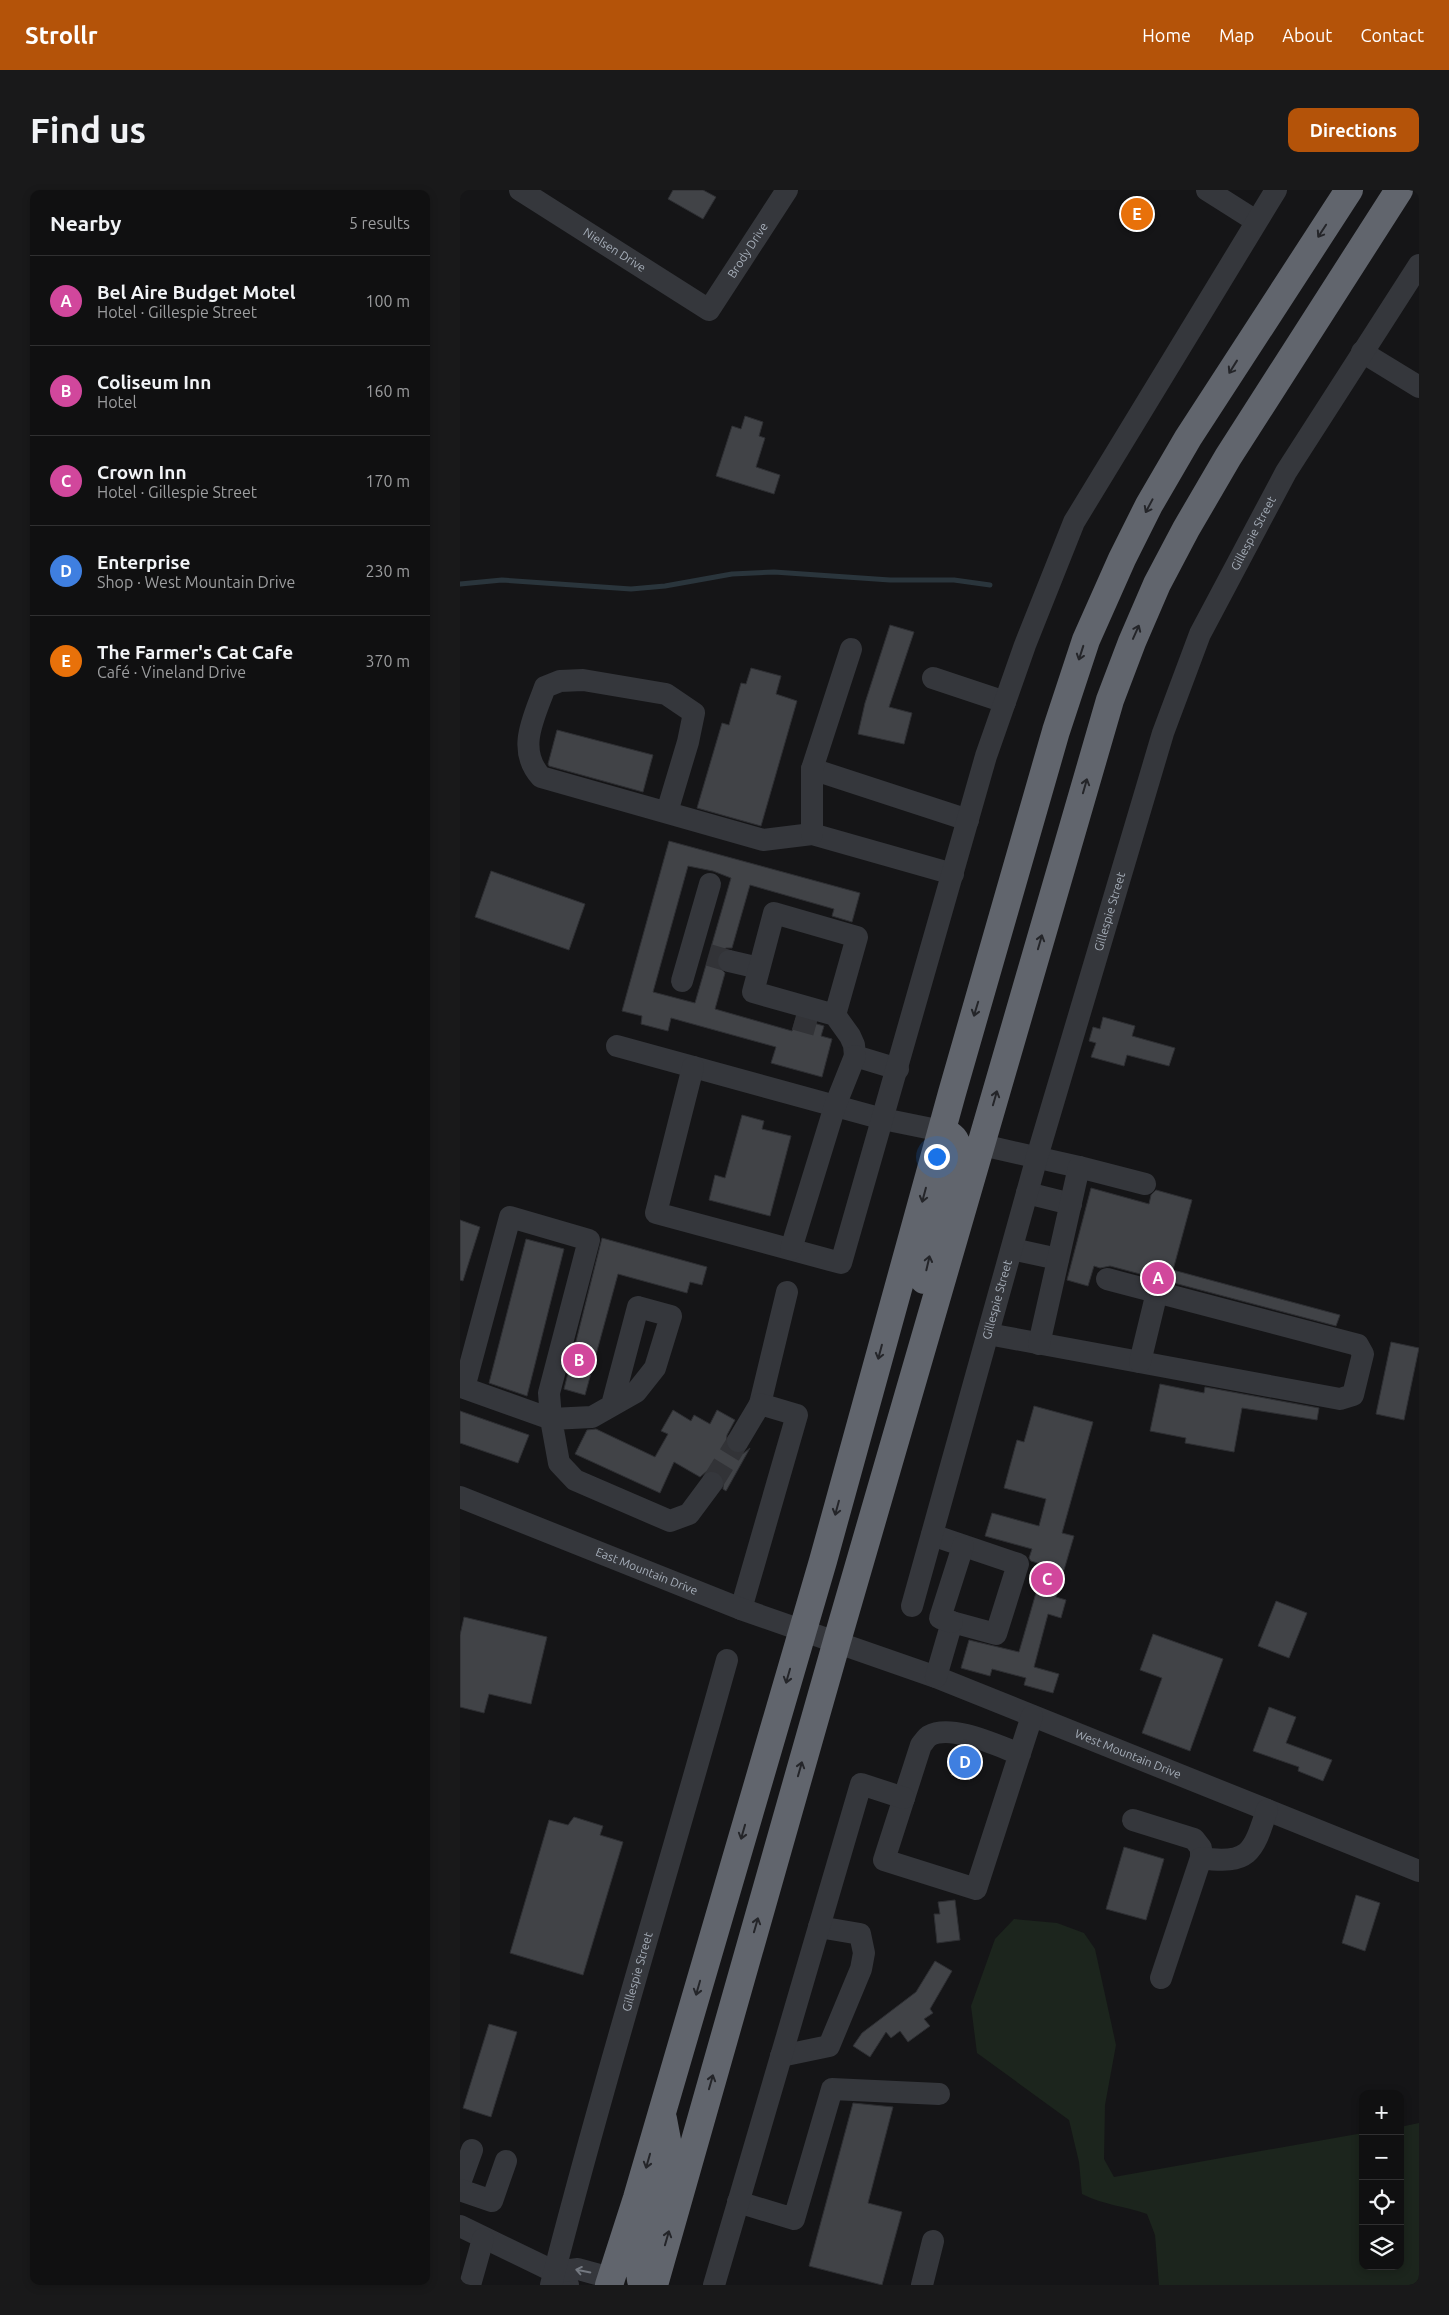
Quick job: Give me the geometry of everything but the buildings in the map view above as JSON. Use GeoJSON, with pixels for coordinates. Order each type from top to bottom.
{"type":"FeatureCollection","features":[{"type":"Feature","properties":{"kind":"highway"},"geometry":{"type":"LineString","coordinates":[[612,2283],[803,1630],[1054,740],[1090,631],[1122,559],[1149,505],[1188,438],[1349,190]]}},
{"type":"Feature","properties":{"kind":"highway"},"geometry":{"type":"LineString","coordinates":[[654,2285],[892,1448],[982,1145],[1110,700],[1157,584],[1182,537],[1228,457],[1399,190]]}},
{"type":"Feature","properties":{"kind":"highway"},"geometry":{"type":"LineString","coordinates":[[892,1448],[897,1406],[910,1337],[958,1150],[957,1141],[952,1135],[942,1132]]}},
{"type":"Feature","properties":{"kind":"highway"},"geometry":{"type":"LineString","coordinates":[[645,2285],[640,2280],[639,2265],[670,2156],[662,2112]]}},
{"type":"Feature","properties":{"kind":"street","name":"Nielsen Drive"},"geometry":{"type":"LineString","coordinates":[[520,190],[709,310]]}},
{"type":"Feature","properties":{"kind":"street","name":"Brody Drive"},"geometry":{"type":"LineString","coordinates":[[709,310],[787,190]]}},
{"type":"Feature","properties":{"kind":"street"},"geometry":{"type":"LineString","coordinates":[[1207,190],[1256,221]]}},
{"type":"Feature","properties":{"kind":"street"},"geometry":{"type":"LineString","coordinates":[[693,1067],[656,1213],[841,1263],[884,1119],[986,756],[1025,645],[1074,522],[1276,190]]}},
{"type":"Feature","properties":{"kind":"street","name":"Gillespie Street"},"geometry":{"type":"LineString","coordinates":[[912,1606],[1037,1157],[1164,733],[1200,634],[1286,472],[1419,265]]}},
{"type":"Feature","properties":{"kind":"street"},"geometry":{"type":"LineString","coordinates":[[1362,352],[1419,387]]}},
{"type":"Feature","properties":{"kind":"street"},"geometry":{"type":"LineString","coordinates":[[812,834],[812,769],[851,648]]}},
{"type":"Feature","properties":{"kind":"street"},"geometry":{"type":"LineString","coordinates":[[933,678],[1005,702]]}},
{"type":"Feature","properties":{"kind":"street"},"geometry":{"type":"LineString","coordinates":[[667,812],[688,742],[694,713],[666,694],[583,680],[560,681],[545,687],[529,733],[527,754],[532,767],[541,777],[763,840],[812,834],[953,874]]}},
{"type":"Feature","properties":{"kind":"street"},"geometry":{"type":"LineString","coordinates":[[812,769],[968,820]]}},
{"type":"Feature","properties":{"kind":"street"},"geometry":{"type":"LineString","coordinates":[[682,981],[709,955],[710,884]]}},
{"type":"Feature","properties":{"kind":"street"},"geometry":{"type":"LineString","coordinates":[[791,1250],[835,1106],[855,1056],[854,1045],[850,1036],[833,1021],[790,1010],[753,992],[774,912],[857,937],[833,1021]]}},
{"type":"Feature","properties":{"kind":"street"},"geometry":{"type":"LineString","coordinates":[[709,955],[759,968]]}},
{"type":"Feature","properties":{"kind":"street"},"geometry":{"type":"LineString","coordinates":[[617,1046],[884,1119],[942,1132]]}},
{"type":"Feature","properties":{"kind":"street"},"geometry":{"type":"LineString","coordinates":[[855,1056],[898,1069]]}},
{"type":"Feature","properties":{"kind":"street"},"geometry":{"type":"LineString","coordinates":[[982,1145],[1145,1184]]}},
{"type":"Feature","properties":{"kind":"street"},"geometry":{"type":"LineString","coordinates":[[1039,1344],[1079,1167]]}},
{"type":"Feature","properties":{"kind":"street"},"geometry":{"type":"LineString","coordinates":[[1027,1193],[1071,1204]]}},
{"type":"Feature","properties":{"kind":"street"},"geometry":{"type":"LineString","coordinates":[[612,1405],[592,1417],[551,1419],[464,1388],[510,1218],[589,1240],[549,1392],[551,1419],[559,1463],[575,1480],[670,1521],[690,1514],[712,1483]]}},
{"type":"Feature","properties":{"kind":"street"},"geometry":{"type":"LineString","coordinates":[[1012,1249],[1058,1259]]}},
{"type":"Feature","properties":{"kind":"street"},"geometry":{"type":"LineString","coordinates":[[988,1334],[1340,1400],[1353,1395],[1363,1354],[1358,1345],[1107,1279]]}},
{"type":"Feature","properties":{"kind":"street"},"geometry":{"type":"LineString","coordinates":[[738,1441],[760,1404],[788,1292]]}},
{"type":"Feature","properties":{"kind":"street"},"geometry":{"type":"LineString","coordinates":[[1140,1362],[1157,1292]]}},
{"type":"Feature","properties":{"kind":"street"},"geometry":{"type":"LineString","coordinates":[[740,1609],[797,1415],[760,1404]]}},
{"type":"Feature","properties":{"kind":"street","name":"East Mountain Drive"},"geometry":{"type":"LineString","coordinates":[[460,1496],[740,1609],[837,1641]]}},
{"type":"Feature","properties":{"kind":"street"},"geometry":{"type":"LineString","coordinates":[[932,1535],[1018,1564],[996,1634],[940,1618],[963,1546]]}},
{"type":"Feature","properties":{"kind":"street"},"geometry":{"type":"LineString","coordinates":[[936,1677],[952,1622]]}},
{"type":"Feature","properties":{"kind":"street","name":"West Mountain Drive"},"geometry":{"type":"LineString","coordinates":[[837,1641],[936,1677],[1419,1871]]}},
{"type":"Feature","properties":{"kind":"street","name":"Gillespie Street"},"geometry":{"type":"LineString","coordinates":[[558,2281],[622,2025],[727,1660]]}},
{"type":"Feature","properties":{"kind":"street"},"geometry":{"type":"LineString","coordinates":[[1020,1754],[961,1733],[941,1733],[928,1736],[921,1745],[884,1860],[976,1889],[1020,1754],[1032,1716]]}},
{"type":"Feature","properties":{"kind":"street"},"geometry":{"type":"LineString","coordinates":[[714,2285],[861,1784],[904,1798]]}},
{"type":"Feature","properties":{"kind":"street"},"geometry":{"type":"LineString","coordinates":[[1201,1858],[1228,1860],[1247,1854],[1256,1844],[1267,1810]]}},
{"type":"Feature","properties":{"kind":"street"},"geometry":{"type":"LineString","coordinates":[[1133,1820],[1194,1839],[1201,1848],[1201,1858],[1161,1978]]}},
{"type":"Feature","properties":{"kind":"street"},"geometry":{"type":"LineString","coordinates":[[781,2056],[829,2046],[860,1969],[864,1953],[860,1934],[819,1927]]}},
{"type":"Feature","properties":{"kind":"street"},"geometry":{"type":"LineString","coordinates":[[738,2202],[794,2219],[832,2089],[939,2094]]}},
{"type":"Feature","properties":{"kind":"street"},"geometry":{"type":"LineString","coordinates":[[460,2183],[472,2150]]}},
{"type":"Feature","properties":{"kind":"street"},"geometry":{"type":"LineString","coordinates":[[460,2190],[492,2201],[506,2161]]}},
{"type":"Feature","properties":{"kind":"street"},"geometry":{"type":"LineString","coordinates":[[460,2226],[558,2281],[578,2270],[612,2283]]}},
{"type":"Feature","properties":{"kind":"street"},"geometry":{"type":"LineString","coordinates":[[470,2285],[483,2239]]}},
{"type":"Feature","properties":{"kind":"street"},"geometry":{"type":"LineString","coordinates":[[922,2285],[933,2241]]}},
{"type":"Feature","properties":{"kind":"shaded area"},"geometry":{"type":"Polygon","coordinates":[[[1014,1919],[1057,1923],[1084,1933],[1095,1949],[1116,2045],[1105,2105],[1104,2159],[1114,2177],[1359,2134],[1359,2270],[1404,2270],[1404,2126],[1419,2123],[1419,2285],[1159,2285],[1155,2235],[1147,2214],[1098,2201],[1082,2194],[1079,2162],[1069,2120],[977,2053],[971,2006],[995,1939],[1014,1919]]]}},
{"type":"Feature","properties":{"kind":"waterway"},"geometry":{"type":"LineString","coordinates":[[460,584],[502,580],[631,589],[665,586],[732,574],[774,572],[890,580],[954,580],[990,585]]}},
{"type":"Feature","properties":{"kind":"tunnel"},"geometry":{"type":"LineString","coordinates":[[709,955],[729,961]]}},
{"type":"Feature","properties":{"kind":"tunnel"},"geometry":{"type":"LineString","coordinates":[[795,1019],[824,1027]]}},
{"type":"Feature","properties":{"kind":"tunnel"},"geometry":{"type":"LineString","coordinates":[[712,1483],[738,1441]]}},
{"type":"Feature","properties":{"kind":"place","name":"The Farmer's Cat Cafe"},"geometry":{"type":"Point","coordinates":[1137,214]}},
{"type":"Feature","properties":{"kind":"place","name":"Bel Aire Budget Motel"},"geometry":{"type":"Point","coordinates":[1158,1278]}},
{"type":"Feature","properties":{"kind":"place","name":"Coliseum Inn"},"geometry":{"type":"Point","coordinates":[579,1360]}},
{"type":"Feature","properties":{"kind":"place","name":"Crown Inn"},"geometry":{"type":"Point","coordinates":[1047,1579]}},
{"type":"Feature","properties":{"kind":"place","name":"Enterprise"},"geometry":{"type":"Point","coordinates":[965,1762]}}]}
